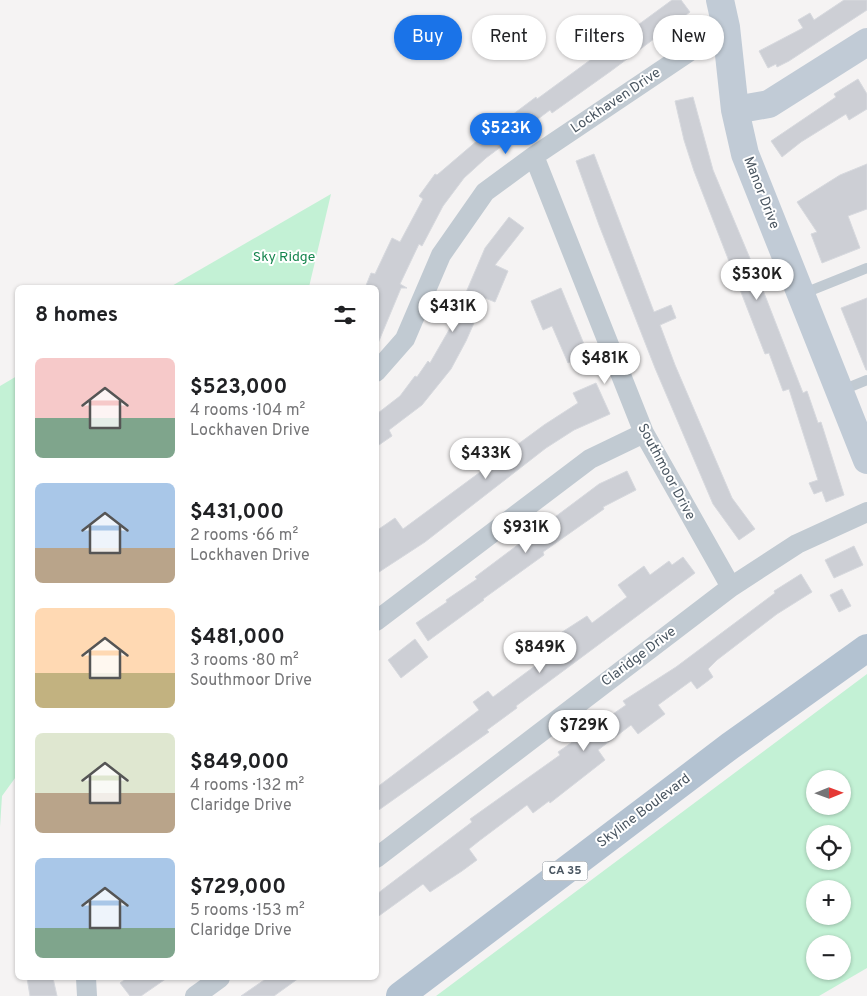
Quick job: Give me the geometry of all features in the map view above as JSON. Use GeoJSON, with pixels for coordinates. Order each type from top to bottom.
{"type":"FeatureCollection","features":[{"type":"Feature","properties":{"kind":"main road","name":"Skyline Boulevard"},"geometry":{"type":"LineString","coordinates":[[400,996],[730,746],[867,648]]}},
{"type":"Feature","properties":{"kind":"street","name":"Manor Drive"},"geometry":{"type":"LineString","coordinates":[[720,0],[726,27],[735,110],[745,154],[867,460]]}},
{"type":"Feature","properties":{"kind":"street","name":"Lockhaven Drive"},"geometry":{"type":"LineString","coordinates":[[379,369],[405,339],[441,255],[485,192],[534,156],[726,27]]}},
{"type":"Feature","properties":{"kind":"street"},"geometry":{"type":"LineString","coordinates":[[735,110],[769,104],[867,42]]}},
{"type":"Feature","properties":{"kind":"street","name":"Southmoor Drive"},"geometry":{"type":"LineString","coordinates":[[534,156],[644,434],[731,587]]}},
{"type":"Feature","properties":{"kind":"street"},"geometry":{"type":"LineString","coordinates":[[379,618],[590,458],[644,434]]}},
{"type":"Feature","properties":{"kind":"street","name":"Claridge Drive"},"geometry":{"type":"LineString","coordinates":[[379,856],[731,587],[797,544],[867,512]]}},
{"type":"Feature","properties":{"kind":"street"},"geometry":{"type":"LineString","coordinates":[[86,980],[86,996]]}},
{"type":"Feature","properties":{"kind":"street"},"geometry":{"type":"LineString","coordinates":[[195,996],[217,980]]}},
{"type":"Feature","properties":{"kind":"lane"},"geometry":{"type":"LineString","coordinates":[[801,295],[867,268]]}},
{"type":"Feature","properties":{"kind":"lane"},"geometry":{"type":"LineString","coordinates":[[840,392],[867,380]]}},
{"type":"Feature","properties":{"kind":"green space","name":"Sky Ridge"},"geometry":{"type":"Polygon","coordinates":[[[331,194],[309,285],[173,285],[331,194]]]}},
{"type":"Feature","properties":{"kind":"green space"},"geometry":{"type":"Polygon","coordinates":[[[15,377],[15,778],[2,796],[0,827],[0,386],[15,377]]]}},
{"type":"Feature","properties":{"kind":"green space"},"geometry":{"type":"Polygon","coordinates":[[[867,674],[867,968],[851,977],[851,935],[806,935],[806,980],[846,980],[819,996],[436,996],[867,674]]]}},
{"type":"Feature","properties":{"kind":"building"},"geometry":{"type":"Polygon","coordinates":[[[672,0],[681,0],[690,12],[686,15],[653,15],[653,40],[643,47],[643,21],[672,0]]]}},
{"type":"Feature","properties":{"kind":"building"},"geometry":{"type":"Polygon","coordinates":[[[844,0],[867,0],[867,10],[789,61],[777,67],[776,64],[768,68],[759,51],[803,28],[798,20],[810,13],[814,20],[844,0]]]}},
{"type":"Feature","properties":{"kind":"building"},"geometry":{"type":"Polygon","coordinates":[[[590,60],[626,60],[552,113],[550,110],[486,158],[464,178],[443,206],[422,246],[419,244],[400,284],[407,288],[401,288],[379,341],[379,285],[366,285],[371,273],[375,274],[392,238],[400,242],[423,199],[419,196],[435,174],[437,175],[478,140],[475,136],[502,117],[504,121],[536,97],[537,99],[590,60]]]}},
{"type":"Feature","properties":{"kind":"building"},"geometry":{"type":"Polygon","coordinates":[[[858,79],[867,94],[867,109],[849,120],[846,114],[801,142],[782,157],[771,141],[836,97],[834,94],[858,79]]]}},
{"type":"Feature","properties":{"kind":"building"},"geometry":{"type":"Polygon","coordinates":[[[693,97],[713,170],[803,393],[807,391],[818,423],[821,422],[844,495],[826,502],[822,491],[814,494],[809,483],[818,480],[789,389],[783,391],[769,353],[765,354],[694,171],[684,140],[675,101],[693,97]]]}},
{"type":"Feature","properties":{"kind":"building"},"geometry":{"type":"Polygon","coordinates":[[[594,154],[654,312],[671,305],[676,318],[660,325],[675,365],[732,498],[755,529],[739,540],[713,504],[655,368],[599,225],[576,161],[594,154]]]}},
{"type":"Feature","properties":{"kind":"building"},"geometry":{"type":"Polygon","coordinates":[[[867,164],[867,209],[848,216],[860,248],[822,263],[811,234],[817,232],[797,202],[840,175],[867,164]]]}},
{"type":"Feature","properties":{"kind":"building"},"geometry":{"type":"Polygon","coordinates":[[[509,217],[524,228],[495,265],[508,271],[495,302],[485,298],[451,369],[422,405],[389,430],[392,436],[379,445],[379,412],[400,396],[428,361],[430,363],[453,323],[485,248],[509,217]]]}},
{"type":"Feature","properties":{"kind":"building"},"geometry":{"type":"Polygon","coordinates":[[[561,288],[588,354],[568,363],[552,326],[543,330],[531,301],[561,288]]]}},
{"type":"Feature","properties":{"kind":"building"},"geometry":{"type":"Polygon","coordinates":[[[867,298],[867,370],[866,370],[841,308],[867,298]]]}},
{"type":"Feature","properties":{"kind":"building"},"geometry":{"type":"Polygon","coordinates":[[[596,383],[610,414],[574,430],[546,448],[425,542],[379,572],[379,529],[395,518],[403,529],[544,425],[578,403],[573,393],[596,383]]]}},
{"type":"Feature","properties":{"kind":"building"},"geometry":{"type":"Polygon","coordinates":[[[627,471],[636,490],[603,507],[604,509],[543,552],[544,555],[428,641],[416,623],[447,602],[446,600],[477,579],[475,577],[599,484],[627,471]]]}},
{"type":"Feature","properties":{"kind":"building"},"geometry":{"type":"Polygon","coordinates":[[[854,546],[863,565],[834,578],[825,560],[854,546]]]}},
{"type":"Feature","properties":{"kind":"building"},"geometry":{"type":"Polygon","coordinates":[[[683,557],[695,573],[516,706],[517,708],[487,730],[489,732],[379,810],[379,786],[479,710],[473,702],[488,691],[493,697],[539,663],[532,653],[556,636],[587,616],[592,623],[627,597],[618,585],[644,566],[650,575],[669,561],[672,565],[683,557]]]}},
{"type":"Feature","properties":{"kind":"building"},"geometry":{"type":"Polygon","coordinates":[[[801,574],[812,592],[777,614],[717,660],[708,669],[713,677],[697,689],[691,681],[658,705],[665,714],[638,734],[631,725],[598,750],[605,760],[550,803],[549,801],[533,813],[527,805],[469,849],[477,860],[430,892],[423,884],[379,916],[379,892],[382,890],[472,822],[470,819],[560,755],[558,752],[626,705],[623,701],[676,667],[775,593],[774,591],[801,574]]]}},
{"type":"Feature","properties":{"kind":"building"},"geometry":{"type":"Polygon","coordinates":[[[842,589],[851,606],[839,612],[830,595],[842,589]]]}},
{"type":"Feature","properties":{"kind":"building"},"geometry":{"type":"Polygon","coordinates":[[[415,639],[428,657],[401,678],[388,660],[415,639]]]}},
{"type":"Feature","properties":{"kind":"building"},"geometry":{"type":"Polygon","coordinates":[[[27,980],[53,980],[57,996],[30,996],[27,980]]]}},
{"type":"Feature","properties":{"kind":"building"},"geometry":{"type":"Polygon","coordinates":[[[124,980],[164,980],[141,996],[130,996],[120,983],[124,980]]]}},
{"type":"Feature","properties":{"kind":"building"},"geometry":{"type":"Polygon","coordinates":[[[264,980],[296,980],[274,996],[241,996],[264,980]]]}}]}
